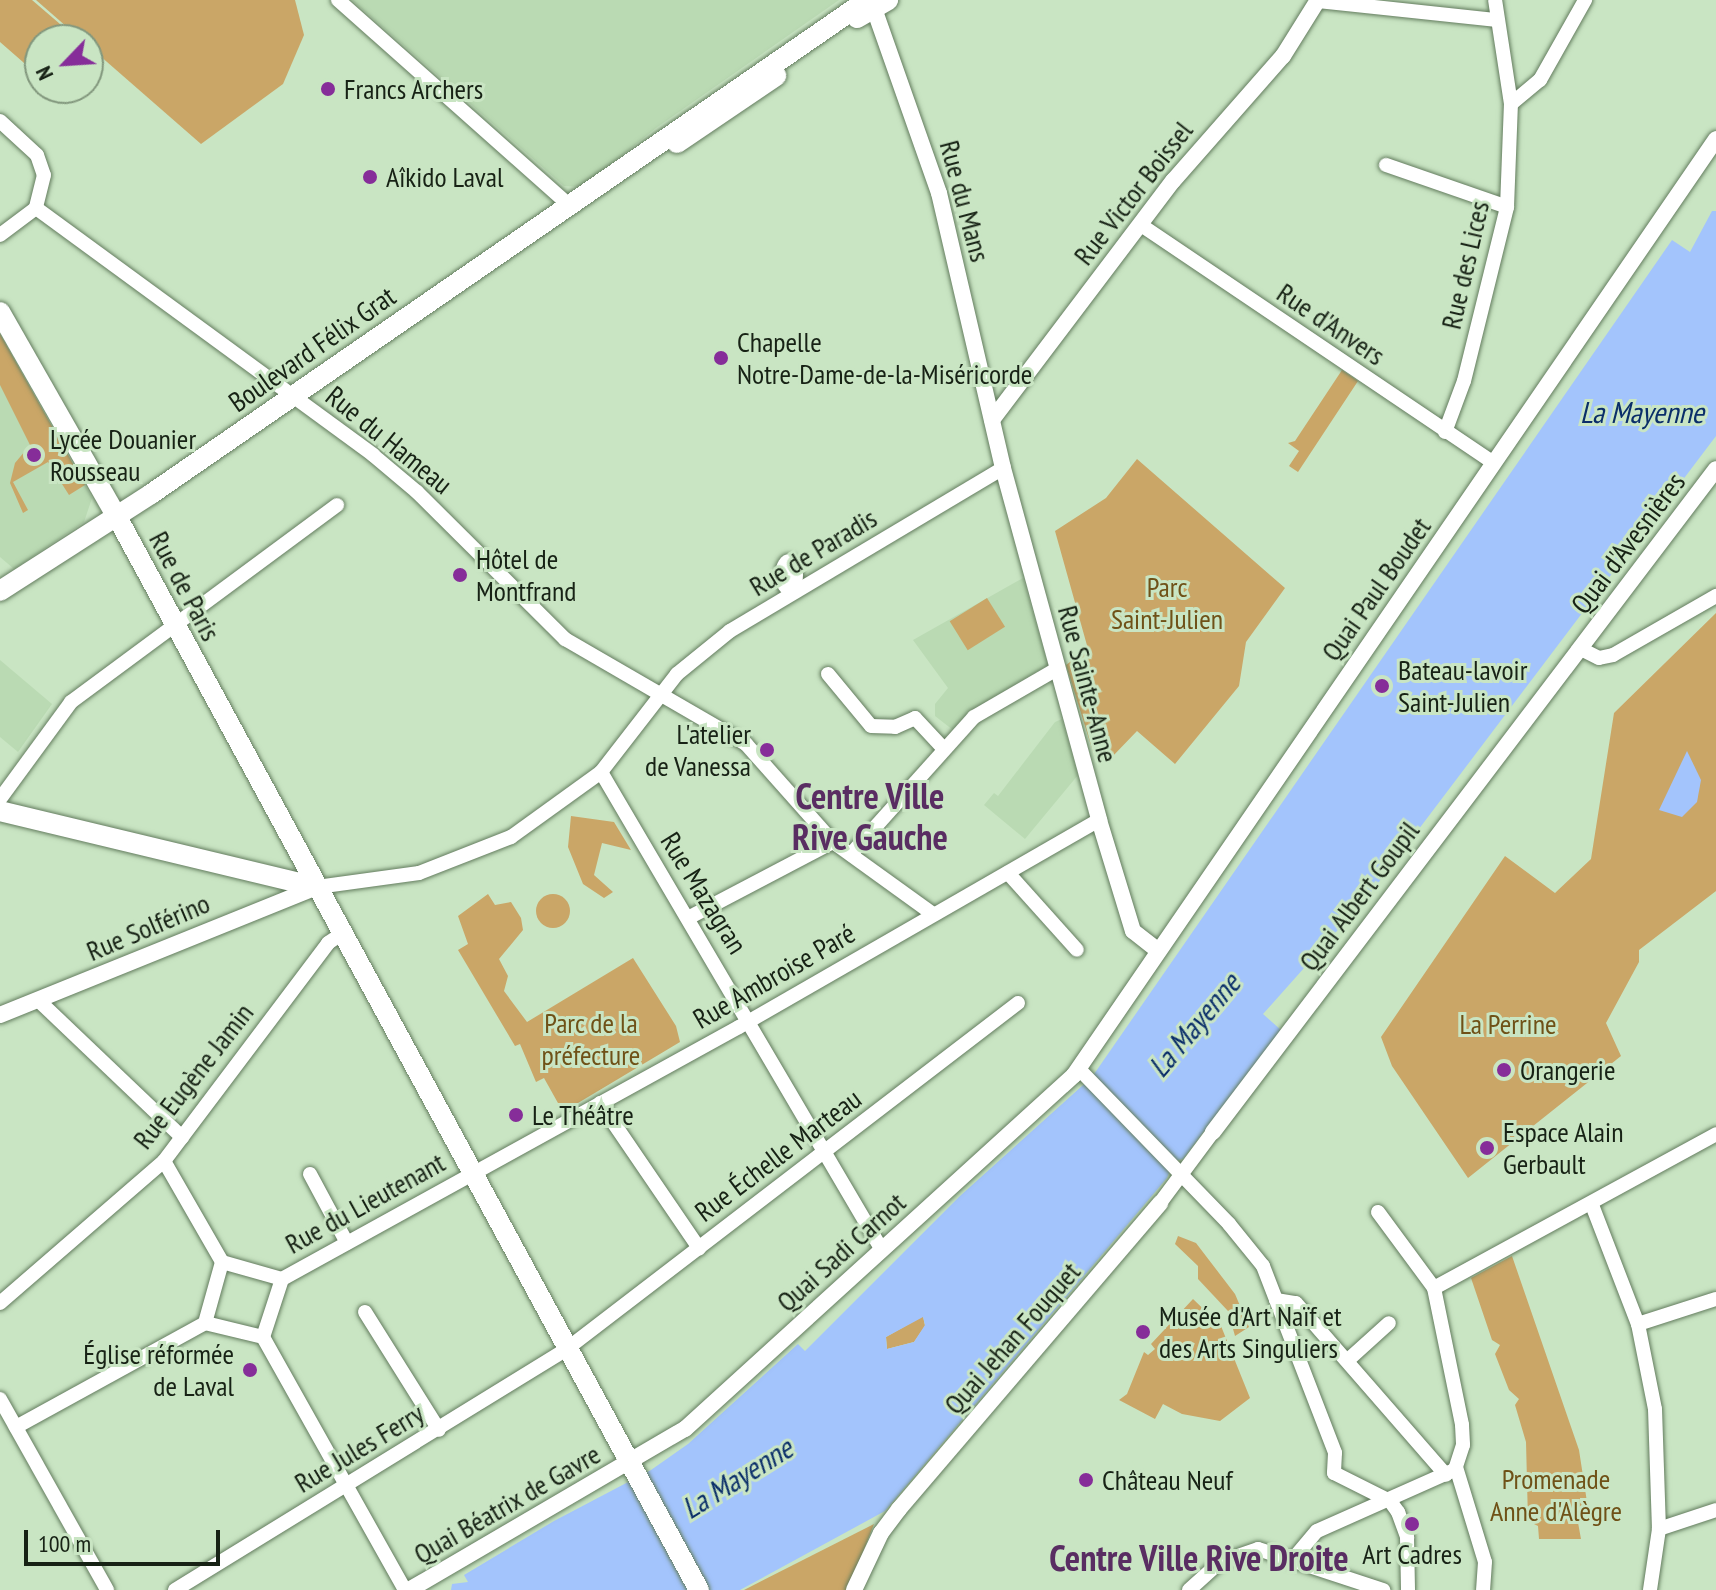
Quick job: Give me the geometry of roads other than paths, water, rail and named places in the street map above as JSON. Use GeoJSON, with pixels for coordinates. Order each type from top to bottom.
{"type":"FeatureCollection","features":[{"type":"Feature","properties":{"kind":"main road","name":"Boulevard Félix Grat"},"geometry":{"type":"LineString","coordinates":[[0,591],[571,207],[654,150],[725,94],[870,4]]}},
{"type":"Feature","properties":{"kind":"main road","name":"Rue de Paris"},"geometry":{"type":"LineString","coordinates":[[0,312],[116,515],[699,1590]]}},
{"type":"Feature","properties":{"kind":"main road"},"geometry":{"type":"LineString","coordinates":[[0,811],[317,887]]}},
{"type":"Feature","properties":{"kind":"street"},"geometry":{"type":"LineString","coordinates":[[338,0],[571,207]]}},
{"type":"Feature","properties":{"kind":"street","name":"Rue des Lices"},"geometry":{"type":"LineString","coordinates":[[1445,432],[1479,329],[1507,207],[1511,104],[1495,20],[1495,0]]}},
{"type":"Feature","properties":{"kind":"street"},"geometry":{"type":"LineString","coordinates":[[1511,104],[1540,80],[1585,0]]}},
{"type":"Feature","properties":{"kind":"street"},"geometry":{"type":"LineString","coordinates":[[1318,1],[1495,20]]}},
{"type":"Feature","properties":{"kind":"street","name":"Rue Victor Boissel"},"geometry":{"type":"LineString","coordinates":[[992,420],[1215,130],[1283,56],[1318,1]]}},
{"type":"Feature","properties":{"kind":"street","name":"Rue du Mans"},"geometry":{"type":"LineString","coordinates":[[870,4],[939,193],[992,420]]}},
{"type":"Feature","properties":{"kind":"street"},"geometry":{"type":"LineString","coordinates":[[0,121],[37,155],[44,175],[36,208],[0,235]]}},
{"type":"Feature","properties":{"kind":"street","name":"Quai Paul Boudet"},"geometry":{"type":"LineString","coordinates":[[1079,1069],[1157,950],[1716,139]]}},
{"type":"Feature","properties":{"kind":"street"},"geometry":{"type":"LineString","coordinates":[[1386,165],[1507,207]]}},
{"type":"Feature","properties":{"kind":"street","name":"Rue du Hameau"},"geometry":{"type":"LineString","coordinates":[[36,208],[292,395],[417,492],[565,639],[746,744],[833,842],[933,914]]}},
{"type":"Feature","properties":{"kind":"street","name":"Rue d'Anvers"},"geometry":{"type":"LineString","coordinates":[[1141,225],[1494,463]]}},
{"type":"Feature","properties":{"kind":"street","name":"Rue Sainte-Anne"},"geometry":{"type":"LineString","coordinates":[[992,420],[1055,670],[1133,931],[1157,950]]}},
{"type":"Feature","properties":{"kind":"street","name":"Rue de Paradis"},"geometry":{"type":"LineString","coordinates":[[317,887],[419,873],[493,847],[601,772],[661,694],[730,631],[1003,468]]}},
{"type":"Feature","properties":{"kind":"street","name":"Quai d'Avesnières"},"geometry":{"type":"LineString","coordinates":[[1581,649],[1716,469]]}},
{"type":"Feature","properties":{"kind":"street"},"geometry":{"type":"LineString","coordinates":[[0,799],[71,702],[337,505]]}},
{"type":"Feature","properties":{"kind":"street"},"geometry":{"type":"LineString","coordinates":[[789,571],[801,589]]}},
{"type":"Feature","properties":{"kind":"street"},"geometry":{"type":"LineString","coordinates":[[1581,649],[1599,658],[1613,655],[1716,596]]}},
{"type":"Feature","properties":{"kind":"street","name":"Quai Albert Goupil"},"geometry":{"type":"LineString","coordinates":[[1183,1177],[1213,1132],[1581,649]]}},
{"type":"Feature","properties":{"kind":"street"},"geometry":{"type":"LineString","coordinates":[[851,854],[974,717],[1055,670]]}},
{"type":"Feature","properties":{"kind":"street"},"geometry":{"type":"LineString","coordinates":[[828,674],[871,726],[895,727],[915,718],[943,748]]}},
{"type":"Feature","properties":{"kind":"street","name":"Rue Mazagran"},"geometry":{"type":"LineString","coordinates":[[601,772],[751,1020],[882,1250]]}},
{"type":"Feature","properties":{"kind":"street","name":"Rue Ambroise Paré"},"geometry":{"type":"LineString","coordinates":[[473,1173],[751,1020],[1099,820]]}},
{"type":"Feature","properties":{"kind":"street"},"geometry":{"type":"LineString","coordinates":[[688,918],[833,842]]}},
{"type":"Feature","properties":{"kind":"street"},"geometry":{"type":"LineString","coordinates":[[1008,873],[1077,950]]}},
{"type":"Feature","properties":{"kind":"street","name":"Rue Solférino"},"geometry":{"type":"LineString","coordinates":[[0,1015],[317,887]]}},
{"type":"Feature","properties":{"kind":"street","name":"Rue Eugène Jamin"},"geometry":{"type":"LineString","coordinates":[[0,1303],[164,1161],[328,943],[343,933]]}},
{"type":"Feature","properties":{"kind":"street"},"geometry":{"type":"LineString","coordinates":[[38,1000],[182,1137]]}},
{"type":"Feature","properties":{"kind":"street","name":"Rue Échelle Marteau"},"geometry":{"type":"LineString","coordinates":[[568,1348],[1018,1003]]}},
{"type":"Feature","properties":{"kind":"street"},"geometry":{"type":"LineString","coordinates":[[1079,1069],[1263,1266],[1335,1453],[1334,1473],[1390,1501],[1407,1537],[1408,1590]]}},
{"type":"Feature","properties":{"kind":"street","name":"Quai Sadi Carnot"},"geometry":{"type":"LineString","coordinates":[[630,1463],[685,1429],[1079,1069]]}},
{"type":"Feature","properties":{"kind":"street"},"geometry":{"type":"LineString","coordinates":[[600,1103],[699,1248]]}},
{"type":"Feature","properties":{"kind":"street"},"geometry":{"type":"LineString","coordinates":[[1434,1288],[1592,1205],[1716,1134]]}},
{"type":"Feature","properties":{"kind":"street"},"geometry":{"type":"LineString","coordinates":[[164,1161],[222,1262],[282,1279],[263,1337]]}},
{"type":"Feature","properties":{"kind":"street","name":"Rue du Lieutenant"},"geometry":{"type":"LineString","coordinates":[[282,1279],[473,1173]]}},
{"type":"Feature","properties":{"kind":"street"},"geometry":{"type":"LineString","coordinates":[[310,1174],[347,1243]]}},
{"type":"Feature","properties":{"kind":"street","name":"Quai Jehan Fouquet"},"geometry":{"type":"LineString","coordinates":[[854,1590],[881,1533],[1183,1177]]}},
{"type":"Feature","properties":{"kind":"street"},"geometry":{"type":"LineString","coordinates":[[1592,1205],[1638,1324],[1655,1409],[1659,1529],[1650,1590]]}},
{"type":"Feature","properties":{"kind":"street"},"geometry":{"type":"LineString","coordinates":[[1378,1212],[1434,1288],[1462,1425],[1451,1471]]}},
{"type":"Feature","properties":{"kind":"street"},"geometry":{"type":"LineString","coordinates":[[205,1323],[222,1262]]}},
{"type":"Feature","properties":{"kind":"street"},"geometry":{"type":"LineString","coordinates":[[1638,1324],[1716,1299]]}},
{"type":"Feature","properties":{"kind":"street"},"geometry":{"type":"LineString","coordinates":[[1276,1300],[1296,1303],[1451,1471],[1485,1562],[1483,1590]]}},
{"type":"Feature","properties":{"kind":"street"},"geometry":{"type":"LineString","coordinates":[[365,1312],[439,1430]]}},
{"type":"Feature","properties":{"kind":"street"},"geometry":{"type":"LineString","coordinates":[[16,1427],[205,1323],[263,1337],[407,1590]]}},
{"type":"Feature","properties":{"kind":"street"},"geometry":{"type":"LineString","coordinates":[[1348,1360],[1389,1323]]}},
{"type":"Feature","properties":{"kind":"street","name":"Rue Jules Ferry"},"geometry":{"type":"LineString","coordinates":[[175,1590],[568,1348]]}},
{"type":"Feature","properties":{"kind":"street"},"geometry":{"type":"LineString","coordinates":[[0,1399],[107,1590]]}},
{"type":"Feature","properties":{"kind":"street","name":"Quai Béatrix de Gavre"},"geometry":{"type":"LineString","coordinates":[[407,1590],[630,1463]]}},
{"type":"Feature","properties":{"kind":"street"},"geometry":{"type":"LineString","coordinates":[[1294,1558],[1317,1531],[1390,1501],[1451,1471]]}},
{"type":"Feature","properties":{"kind":"street"},"geometry":{"type":"LineString","coordinates":[[1659,1529],[1716,1510]]}},
{"type":"Feature","properties":{"kind":"street"},"geometry":{"type":"LineString","coordinates":[[1189,1590],[1220,1562],[1258,1549],[1294,1558],[1383,1590]]}},
{"type":"Feature","properties":{"kind":"street"},"geometry":{"type":"LineString","coordinates":[[1206,1590],[1207,1574]]}},
{"type":"Feature","properties":{"kind":"water","name":"La Mayenne"},"geometry":{"type":"Polygon","coordinates":[[[1712,211],[1716,211],[1716,436],[1369,895],[1263,1014],[1281,1030],[1183,1159],[1174,1161],[1167,1178],[885,1511],[740,1590],[451,1590],[452,1584],[468,1582],[464,1575],[554,1521],[651,1470],[688,1444],[798,1344],[805,1351],[960,1196],[1092,1077],[1672,240],[1690,252],[1712,211]],[[923,1317],[886,1337],[887,1349],[914,1342],[925,1325],[923,1317]]]}},
{"type":"Feature","properties":{"kind":"water"},"geometry":{"type":"Polygon","coordinates":[[[1687,751],[1701,780],[1697,802],[1682,817],[1659,810],[1687,751]]]}},
{"type":"Feature","properties":{"kind":"place","name":"Francs Archers"},"geometry":{"type":"Point","coordinates":[328,89]}},
{"type":"Feature","properties":{"kind":"place","name":"Aîkido Laval"},"geometry":{"type":"Point","coordinates":[370,177]}},
{"type":"Feature","properties":{"kind":"place","name":"Chapelle Notre-Dame-de-la-Miséricorde"},"geometry":{"type":"Point","coordinates":[721,358]}},
{"type":"Feature","properties":{"kind":"place","name":"Lycée Douanier Rousseau"},"geometry":{"type":"Point","coordinates":[34,455]}},
{"type":"Feature","properties":{"kind":"place","name":"Hôtel de Montfrand"},"geometry":{"type":"Point","coordinates":[460,575]}},
{"type":"Feature","properties":{"kind":"place","name":"Bateau-lavoir Saint-Julien"},"geometry":{"type":"Point","coordinates":[1382,686]}},
{"type":"Feature","properties":{"kind":"place","name":"L'atelier de Vanessa"},"geometry":{"type":"Point","coordinates":[767,750]}},
{"type":"Feature","properties":{"kind":"place","name":"Orangerie"},"geometry":{"type":"Point","coordinates":[1504,1070]}},
{"type":"Feature","properties":{"kind":"place","name":"Le Théâtre"},"geometry":{"type":"Point","coordinates":[516,1115]}},
{"type":"Feature","properties":{"kind":"place","name":"Espace Alain Gerbault"},"geometry":{"type":"Point","coordinates":[1487,1148]}},
{"type":"Feature","properties":{"kind":"place","name":"Musée d'Art Naïf et des Arts Singuliers"},"geometry":{"type":"Point","coordinates":[1143,1332]}},
{"type":"Feature","properties":{"kind":"place","name":"Église réformée de Laval"},"geometry":{"type":"Point","coordinates":[250,1370]}},
{"type":"Feature","properties":{"kind":"place","name":"Château Neuf"},"geometry":{"type":"Point","coordinates":[1086,1480]}},
{"type":"Feature","properties":{"kind":"place","name":"Art Cadres"},"geometry":{"type":"Point","coordinates":[1412,1524]}},
{"type":"Feature","properties":{"kind":"district","name":"Centre Ville Rive Gauche"},"geometry":{"type":"Point","coordinates":[870,816]}},
{"type":"Feature","properties":{"kind":"district","name":"Centre Ville Rive Droite"},"geometry":{"type":"Point","coordinates":[1199,1558]}},
{"type":"Feature","properties":{"kind":"park label","name":"Parc Saint-Julien"},"geometry":{"type":"Point","coordinates":[1167,603]}},
{"type":"Feature","properties":{"kind":"park label","name":"La Perrine"},"geometry":{"type":"Point","coordinates":[1508,1024]}},
{"type":"Feature","properties":{"kind":"park label","name":"Parc de la préfecture"},"geometry":{"type":"Point","coordinates":[591,1039]}},
{"type":"Feature","properties":{"kind":"park label","name":"Promenade Anne d'Alègre"},"geometry":{"type":"Point","coordinates":[1556,1495]}}]}
